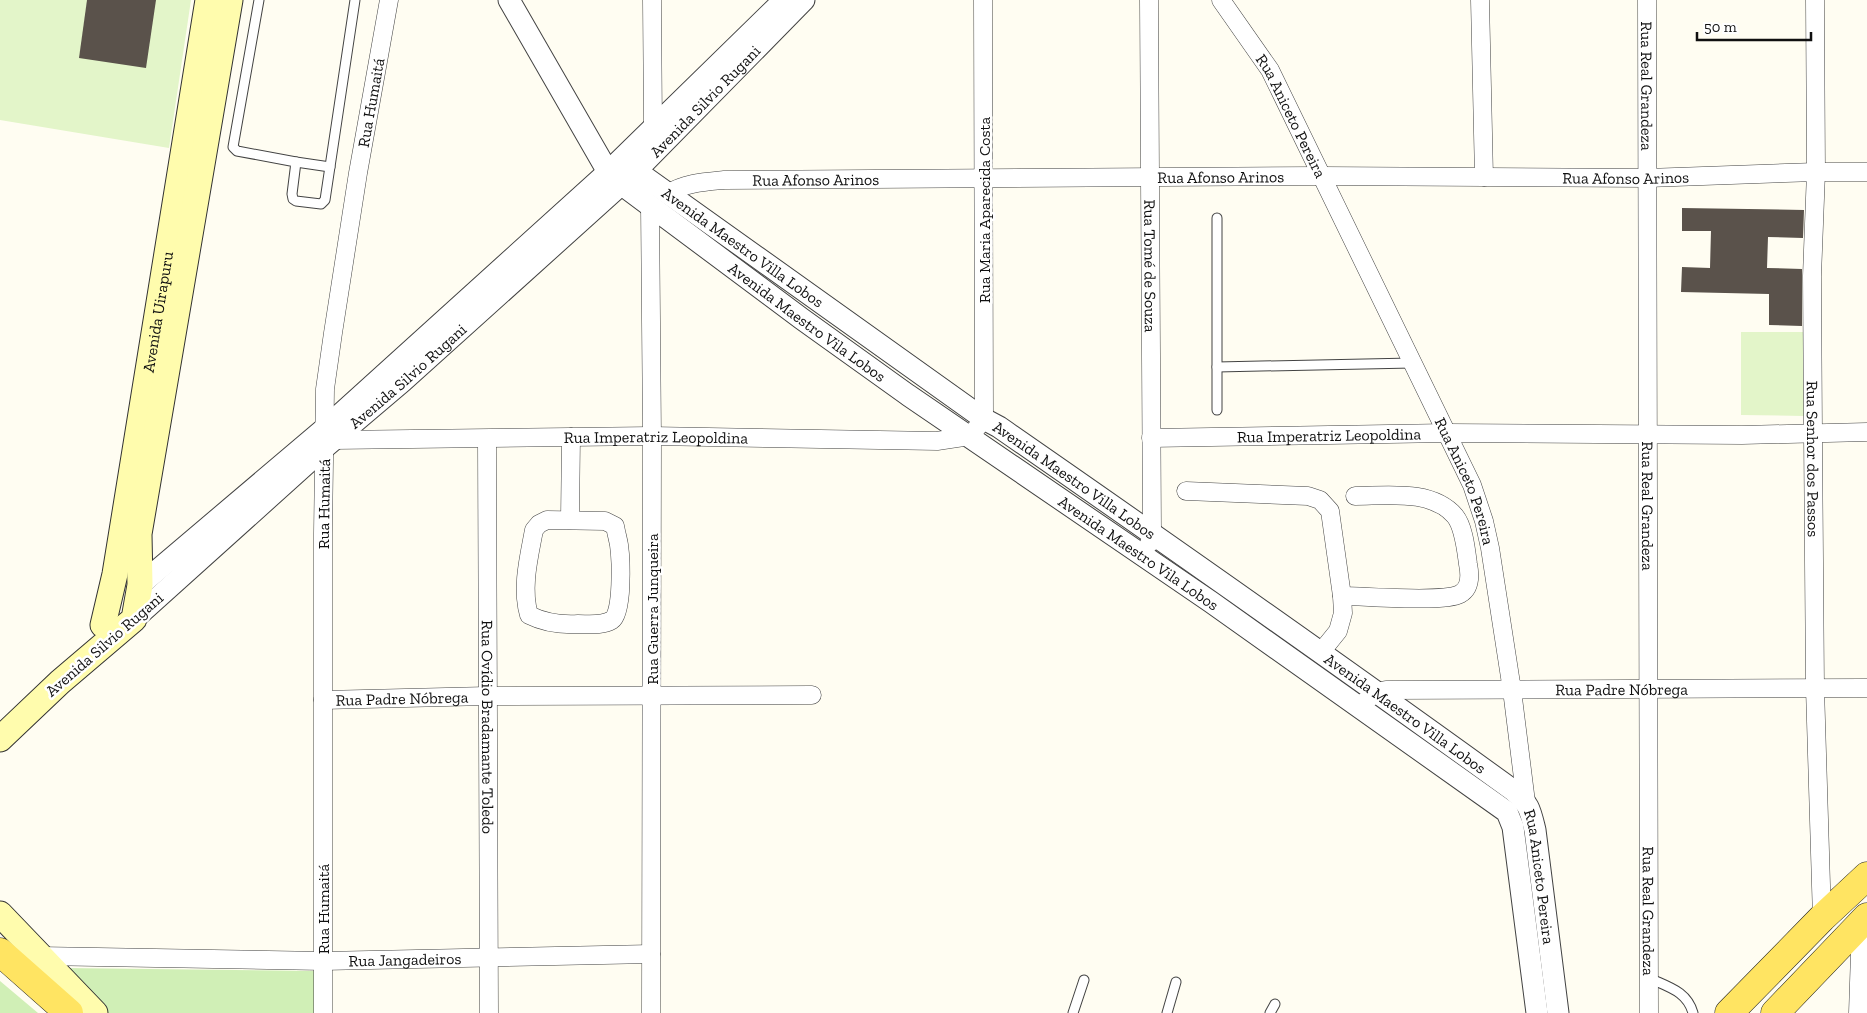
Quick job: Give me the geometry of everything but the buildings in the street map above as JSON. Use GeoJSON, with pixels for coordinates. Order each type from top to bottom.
{"type":"FeatureCollection","features":[{"type":"Feature","properties":{"kind":"main road","name":"Avenida Uirapuru"},"geometry":{"type":"LineString","coordinates":[[134,619],[140,585],[139,534],[193,154],[208,0]]}},
{"type":"Feature","properties":{"kind":"main road","name":"Avenida Uirapuru"},"geometry":{"type":"LineString","coordinates":[[103,625],[115,574],[193,154],[230,0]]}},
{"type":"Feature","properties":{"kind":"main road","name":"Avenida Silvio Rugani"},"geometry":{"type":"LineString","coordinates":[[0,720],[103,625],[140,585]]}},
{"type":"Feature","properties":{"kind":"main road","name":"Avenida Silvio Rugani"},"geometry":{"type":"LineString","coordinates":[[0,739],[60,682],[134,619]]}},
{"type":"Feature","properties":{"kind":"main road"},"geometry":{"type":"LineString","coordinates":[[1729,1013],[1822,918],[1867,876]]}},
{"type":"Feature","properties":{"kind":"main road"},"geometry":{"type":"LineString","coordinates":[[0,914],[95,1013]]}},
{"type":"Feature","properties":{"kind":"main road"},"geometry":{"type":"LineString","coordinates":[[1775,1013],[1864,920]]}},
{"type":"Feature","properties":{"kind":"main road"},"geometry":{"type":"LineString","coordinates":[[0,952],[69,1013]]}},
{"type":"Feature","properties":{"kind":"street","name":"Rua Humaitá"},"geometry":{"type":"LineString","coordinates":[[323,1013],[322,700],[327,439],[325,389],[332,333],[358,173],[389,0]]}},
{"type":"Feature","properties":{"kind":"street"},"geometry":{"type":"LineString","coordinates":[[509,0],[621,172]]}},
{"type":"Feature","properties":{"kind":"street"},"geometry":{"type":"LineString","coordinates":[[652,0],[653,127]]}},
{"type":"Feature","properties":{"kind":"street","name":"Avenida Silvio Rugani"},"geometry":{"type":"LineString","coordinates":[[621,172],[653,127],[784,0]]}},
{"type":"Feature","properties":{"kind":"street","name":"Avenida Silvio Rugani"},"geometry":{"type":"LineString","coordinates":[[140,585],[403,381],[804,0]]}},
{"type":"Feature","properties":{"kind":"street","name":"Rua Maria Aparecida Costa"},"geometry":{"type":"LineString","coordinates":[[983,0],[984,419]]}},
{"type":"Feature","properties":{"kind":"street","name":"Rua Tomé de Souza"},"geometry":{"type":"LineString","coordinates":[[1146,558],[1152,533],[1149,0]]}},
{"type":"Feature","properties":{"kind":"street","name":"Rua Aniceto Pereira"},"geometry":{"type":"LineString","coordinates":[[1221,0],[1270,70],[1472,485],[1484,521],[1490,548],[1512,690],[1526,802],[1531,811],[1535,830],[1532,894],[1558,1013]]}},
{"type":"Feature","properties":{"kind":"street"},"geometry":{"type":"LineString","coordinates":[[1480,0],[1484,177]]}},
{"type":"Feature","properties":{"kind":"street","name":"Rua Real Grandeza"},"geometry":{"type":"LineString","coordinates":[[1647,0],[1649,1013]]}},
{"type":"Feature","properties":{"kind":"street","name":"Rua Senhor dos Passos"},"geometry":{"type":"LineString","coordinates":[[1815,0],[1816,172],[1812,276],[1813,434],[1815,688],[1822,918]]}},
{"type":"Feature","properties":{"kind":"street","name":"Avenida Maestro Vila Lobos"},"geometry":{"type":"LineString","coordinates":[[621,172],[659,200],[802,319],[1146,558],[1506,812],[1513,827],[1532,894],[1537,1013]]}},
{"type":"Feature","properties":{"kind":"street","name":"Rua Afonso Arinos"},"geometry":{"type":"LineString","coordinates":[[659,200],[685,185],[724,180],[1321,176],[1647,178],[1867,172]]}},
{"type":"Feature","properties":{"kind":"street","name":"Avenida Maestro Villa Lobos"},"geometry":{"type":"LineString","coordinates":[[659,200],[806,290],[984,419],[999,427],[1321,652],[1526,802]]}},
{"type":"Feature","properties":{"kind":"street","name":"Rua Guerra Junqueira"},"geometry":{"type":"LineString","coordinates":[[651,1013],[652,436],[659,200]]}},
{"type":"Feature","properties":{"kind":"street"},"geometry":{"type":"LineString","coordinates":[[970,436],[984,419]]}},
{"type":"Feature","properties":{"kind":"street","name":"Rua Imperatriz Leopoldina"},"geometry":{"type":"LineString","coordinates":[[1151,438],[1447,433],[1813,434],[1867,432]]}},
{"type":"Feature","properties":{"kind":"street","name":"Rua Imperatriz Leopoldina"},"geometry":{"type":"LineString","coordinates":[[327,439],[652,436],[938,441],[970,436]]}},
{"type":"Feature","properties":{"kind":"street"},"geometry":{"type":"LineString","coordinates":[[570,520],[571,437]]}},
{"type":"Feature","properties":{"kind":"street","name":"Avenida Silvio Rugani"},"geometry":{"type":"LineString","coordinates":[[134,619],[327,439]]}},
{"type":"Feature","properties":{"kind":"street","name":"Rua Ovídio Bradamante Toledo"},"geometry":{"type":"LineString","coordinates":[[487,439],[489,1013]]}},
{"type":"Feature","properties":{"kind":"street"},"geometry":{"type":"LineString","coordinates":[[1186,491],[1308,496],[1320,500],[1330,511],[1343,613],[1338,631],[1321,652]]}},
{"type":"Feature","properties":{"kind":"street"},"geometry":{"type":"LineString","coordinates":[[1342,596],[1454,597],[1462,593],[1468,585],[1470,574],[1464,537],[1456,517],[1434,500],[1402,496],[1354,496]]}},
{"type":"Feature","properties":{"kind":"street"},"geometry":{"type":"LineString","coordinates":[[547,520],[570,520],[606,521],[614,526],[619,544],[620,586],[618,611],[614,619],[603,624],[542,622],[529,615],[525,603],[534,530],[539,524],[547,520]]}},
{"type":"Feature","properties":{"kind":"street","name":"Rua Padre Nóbrega"},"geometry":{"type":"LineString","coordinates":[[1377,692],[1386,690],[1867,688]]}},
{"type":"Feature","properties":{"kind":"street"},"geometry":{"type":"LineString","coordinates":[[1358,707],[1377,692]]}},
{"type":"Feature","properties":{"kind":"street","name":"Rua Padre Nóbrega"},"geometry":{"type":"LineString","coordinates":[[322,700],[488,696],[812,695]]}},
{"type":"Feature","properties":{"kind":"street"},"geometry":{"type":"LineString","coordinates":[[1858,1013],[1864,920]]}},
{"type":"Feature","properties":{"kind":"street","name":"Rua Jangadeiros"},"geometry":{"type":"LineString","coordinates":[[40,956],[323,961],[651,954]]}},
{"type":"Feature","properties":{"kind":"lane"},"geometry":{"type":"LineString","coordinates":[[259,0],[233,147],[236,151],[330,167]]}},
{"type":"Feature","properties":{"kind":"lane"},"geometry":{"type":"LineString","coordinates":[[296,162],[292,197],[296,201],[320,204],[324,202],[355,0]]}},
{"type":"Feature","properties":{"kind":"lane"},"geometry":{"type":"LineString","coordinates":[[1217,218],[1217,410]]}},
{"type":"Feature","properties":{"kind":"lane"},"geometry":{"type":"LineString","coordinates":[[1217,367],[1412,363]]}},
{"type":"Feature","properties":{"kind":"lane"},"geometry":{"type":"LineString","coordinates":[[1649,978],[1681,993],[1689,1001],[1693,1013]]}},
{"type":"Feature","properties":{"kind":"lane"},"geometry":{"type":"LineString","coordinates":[[1073,1013],[1084,980]]}},
{"type":"Feature","properties":{"kind":"lane"},"geometry":{"type":"LineString","coordinates":[[1167,1013],[1176,982]]}},
{"type":"Feature","properties":{"kind":"lane"},"geometry":{"type":"LineString","coordinates":[[1270,1013],[1275,1004]]}},
{"type":"Feature","properties":{"kind":"green space"},"geometry":{"type":"Polygon","coordinates":[[[0,0],[191,0],[169,148],[0,120],[0,0]]]}},
{"type":"Feature","properties":{"kind":"green space"},"geometry":{"type":"Polygon","coordinates":[[[1741,332],[1804,332],[1804,416],[1741,415],[1741,332]]]}},
{"type":"Feature","properties":{"kind":"green space"},"geometry":{"type":"Polygon","coordinates":[[[63,968],[315,971],[315,1013],[108,1013],[63,968]]]}},
{"type":"Feature","properties":{"kind":"green space"},"geometry":{"type":"Polygon","coordinates":[[[0,981],[38,1013],[0,1013],[0,981]]]}}]}
